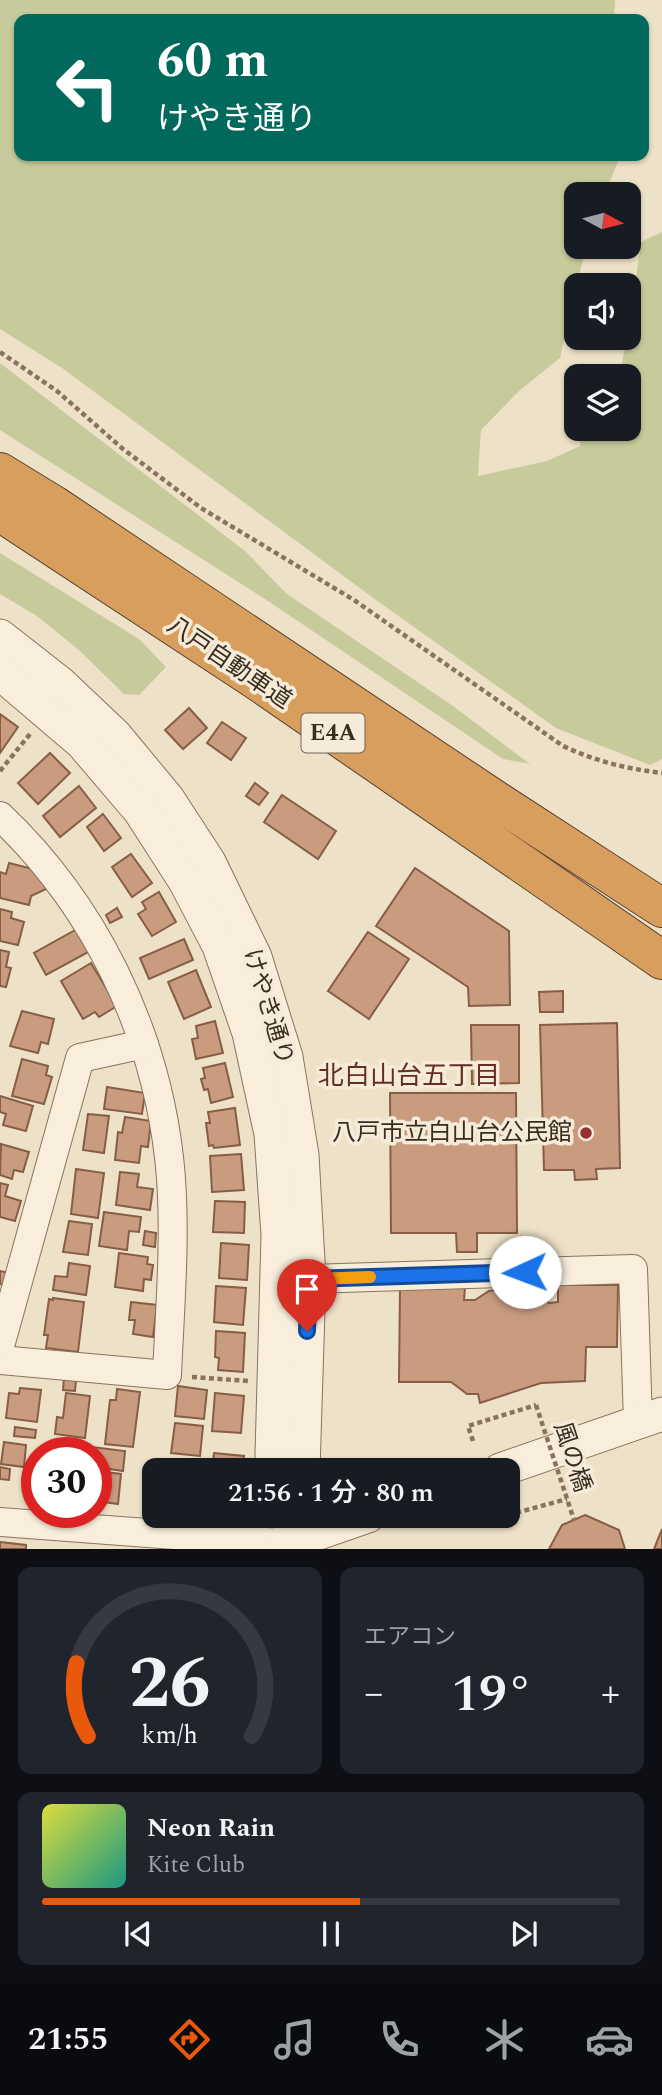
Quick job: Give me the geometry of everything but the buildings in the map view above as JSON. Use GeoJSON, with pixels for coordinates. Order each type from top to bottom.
{"type":"FeatureCollection","features":[{"type":"Feature","properties":{"kind":"highway","name":"八戸自動車道"},"geometry":{"type":"LineString","coordinates":[[0,472],[66,512],[497,802],[662,908]]}},
{"type":"Feature","properties":{"kind":"highway","name":"八戸自動車道"},"geometry":{"type":"LineString","coordinates":[[0,512],[253,678],[662,960]]}},
{"type":"Feature","properties":{"kind":"street","name":"けやき通り"},"geometry":{"type":"LineString","coordinates":[[0,636],[60,682],[115,736],[168,799],[209,862],[255,957],[286,1058],[302,1155],[309,1279],[303,1458]]}},
{"type":"Feature","properties":{"kind":"street","name":"けやき通り"},"geometry":{"type":"LineString","coordinates":[[0,673],[82,743],[140,811],[185,881],[219,946],[249,1033],[271,1134],[278,1235],[273,1347],[272,1458]]}},
{"type":"Feature","properties":{"kind":"street"},"geometry":{"type":"LineString","coordinates":[[0,816],[29,843],[60,882],[97,938],[126,995],[161,1100],[169,1159],[171,1273],[167,1375],[0,1360]]}},
{"type":"Feature","properties":{"kind":"street"},"geometry":{"type":"LineString","coordinates":[[0,1346],[80,1058],[144,1044]]}},
{"type":"Feature","properties":{"kind":"street"},"geometry":{"type":"LineString","coordinates":[[309,1279],[633,1269],[650,1418],[520,1463]]}},
{"type":"Feature","properties":{"kind":"street"},"geometry":{"type":"LineString","coordinates":[[0,1522],[296,1535],[323,1528]]}},
{"type":"Feature","properties":{"kind":"path"},"geometry":{"type":"LineString","coordinates":[[0,352],[57,391],[123,449],[201,508],[354,600],[563,746],[592,760],[662,773]]}},
{"type":"Feature","properties":{"kind":"path"},"geometry":{"type":"LineString","coordinates":[[0,771],[35,728]]}},
{"type":"Feature","properties":{"kind":"path"},"geometry":{"type":"LineString","coordinates":[[167,1375],[250,1381]]}},
{"type":"Feature","properties":{"kind":"path","name":"風の橋"},"geometry":{"type":"LineString","coordinates":[[473,1440],[468,1426],[536,1405],[574,1520]]}},
{"type":"Feature","properties":{"kind":"path"},"geometry":{"type":"LineString","coordinates":[[520,1512],[567,1499]]}},
{"type":"Feature","properties":{"kind":"green space"},"geometry":{"type":"Polygon","coordinates":[[[0,0],[615,0],[614,14],[14,14],[14,161],[618,161],[610,182],[564,182],[564,259],[584,259],[579,273],[564,273],[564,340],[560,358],[519,391],[481,430],[478,476],[547,461],[580,446],[580,441],[641,441],[641,364],[622,364],[624,350],[641,350],[641,273],[637,273],[639,259],[641,259],[641,242],[662,232],[662,759],[650,765],[556,728],[376,600],[62,368],[0,329],[0,0]]]}},
{"type":"Feature","properties":{"kind":"green space"},"geometry":{"type":"Polygon","coordinates":[[[0,363],[245,551],[287,594],[453,706],[530,764],[503,759],[265,599],[0,430],[0,363]]]}},
{"type":"Feature","properties":{"kind":"green space"},"geometry":{"type":"Polygon","coordinates":[[[0,553],[139,639],[166,667],[139,695],[124,694],[80,651],[37,616],[0,594],[0,553]]]}},
{"type":"Feature","properties":{"kind":"slow traffic"},"geometry":{"type":"LineString","coordinates":[[317,1279],[370,1277]]}},
{"type":"Feature","properties":{"kind":"place","name":"八戸市立白山台公民館"},"geometry":{"type":"Point","coordinates":[586,1133]}},
{"type":"Feature","properties":{"kind":"district","name":"北白山台五丁目"},"geometry":{"type":"Point","coordinates":[409,1076]}},
{"type":"Feature","properties":{"kind":"route"},"geometry":{"type":"LineString","coordinates":[[307,1331],[309,1279],[525,1272]]}}]}
